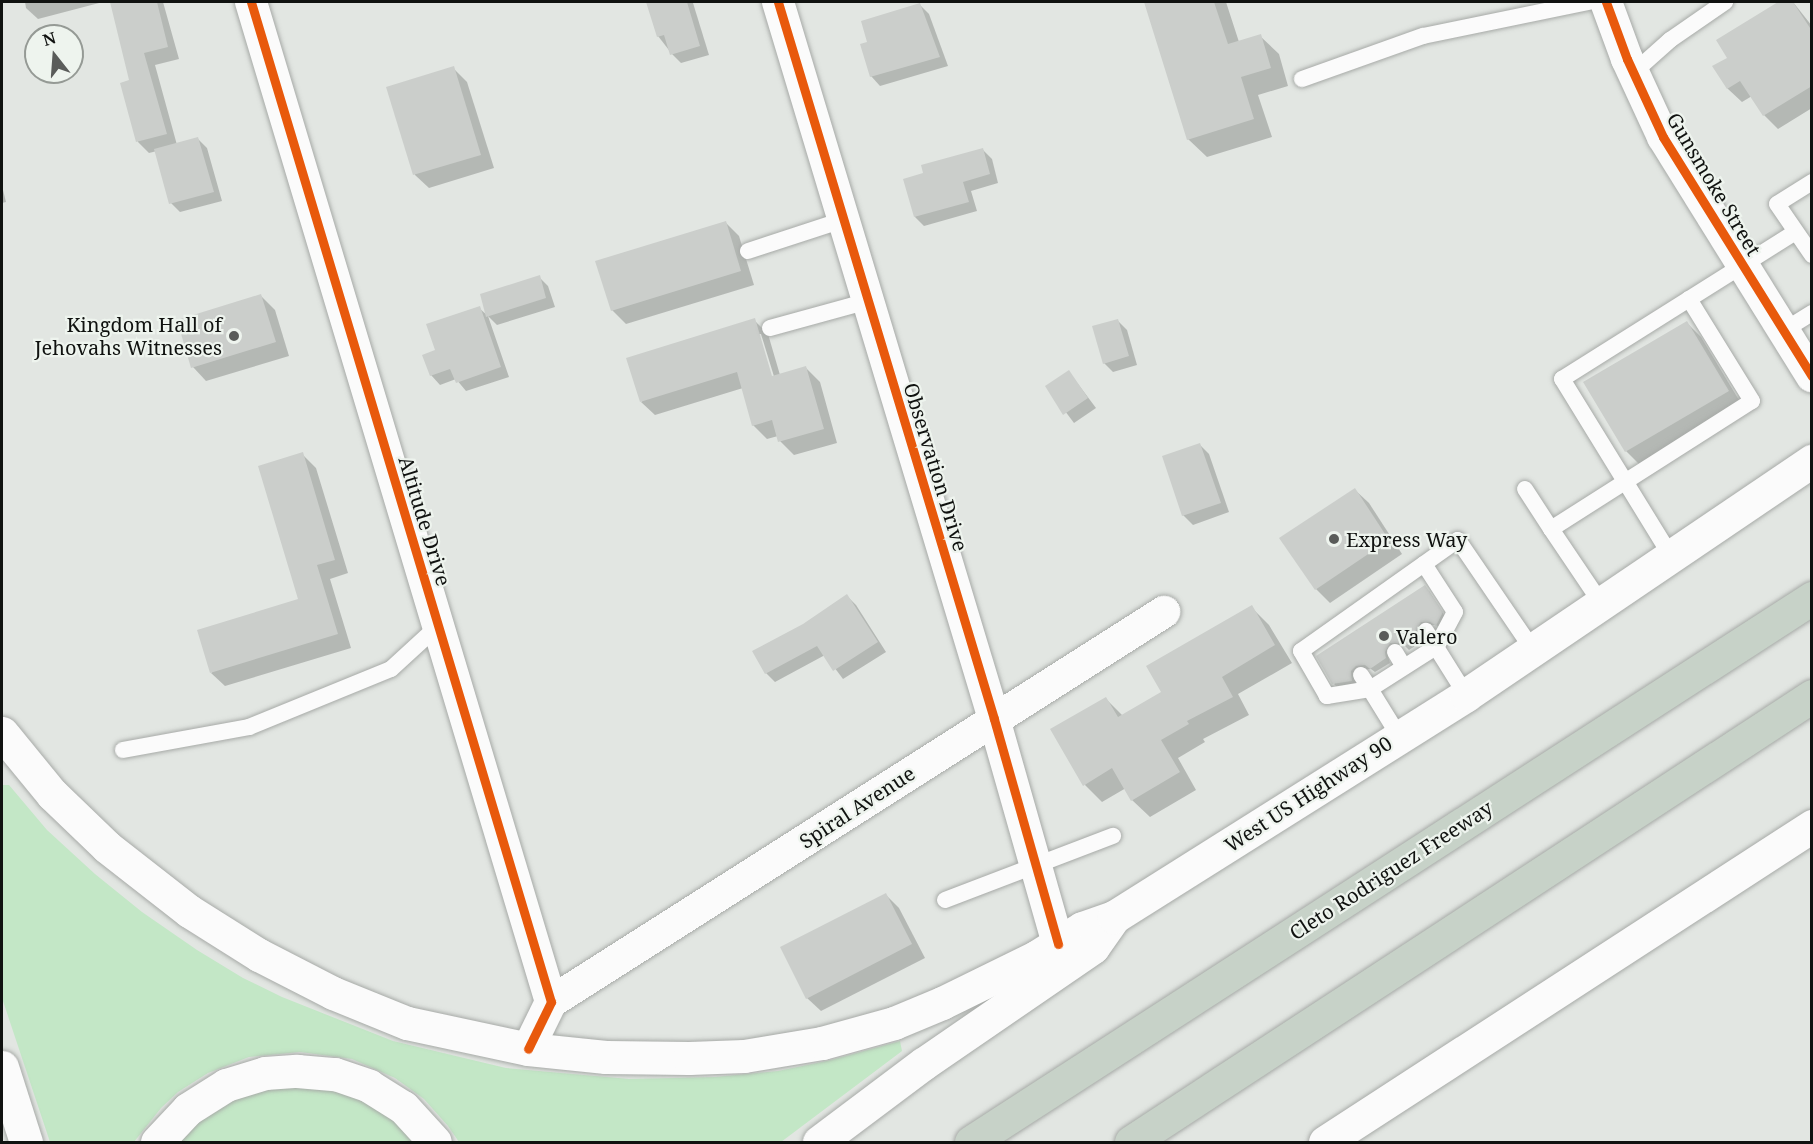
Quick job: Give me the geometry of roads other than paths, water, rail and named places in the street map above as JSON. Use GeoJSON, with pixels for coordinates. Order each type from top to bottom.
{"type":"FeatureCollection","features":[{"type":"Feature","properties":{"kind":"highway","name":"Cleto Rodriguez Freeway"},"geometry":{"type":"LineString","coordinates":[[971,1143],[1812,598]]}},
{"type":"Feature","properties":{"kind":"highway"},"geometry":{"type":"LineString","coordinates":[[1131,1143],[1812,696]]}},
{"type":"Feature","properties":{"kind":"main road","name":"West US Highway 90"},"geometry":{"type":"LineString","coordinates":[[819,1143],[923,1064],[1093,947],[1114,917],[1466,694],[1812,461]]}},
{"type":"Feature","properties":{"kind":"main road"},"geometry":{"type":"LineString","coordinates":[[2,733],[52,794],[107,847],[189,911],[250,950],[333,993],[407,1023],[528,1049],[616,1057],[689,1058],[744,1056],[822,1043],[894,1023],[934,1006],[1004,974],[1082,928],[1114,917]]}},
{"type":"Feature","properties":{"kind":"main road"},"geometry":{"type":"LineString","coordinates":[[1325,1143],[1812,826]]}},
{"type":"Feature","properties":{"kind":"main road"},"geometry":{"type":"LineString","coordinates":[[2,1067],[27,1143]]}},
{"type":"Feature","properties":{"kind":"main road"},"geometry":{"type":"LineString","coordinates":[[157,1143],[188,1109],[226,1085],[265,1073],[297,1071],[344,1077],[377,1090],[410,1114],[435,1143]]}},
{"type":"Feature","properties":{"kind":"street","name":"Altitude Drive"},"geometry":{"type":"LineString","coordinates":[[251,2],[550,1002]]}},
{"type":"Feature","properties":{"kind":"street","name":"Observation Drive"},"geometry":{"type":"LineString","coordinates":[[777,2],[994,719],[1058,944]]}},
{"type":"Feature","properties":{"kind":"street","name":"Gunsmoke Street"},"geometry":{"type":"LineString","coordinates":[[1606,2],[1633,73],[1663,137],[1812,376]]}},
{"type":"Feature","properties":{"kind":"street","name":"Spiral Avenue"},"geometry":{"type":"LineString","coordinates":[[550,1002],[1164,612]]}},
{"type":"Feature","properties":{"kind":"street"},"geometry":{"type":"LineString","coordinates":[[528,1049],[550,1002]]}},
{"type":"Feature","properties":{"kind":"lane"},"geometry":{"type":"LineString","coordinates":[[1302,79],[1423,36],[1589,2]]}},
{"type":"Feature","properties":{"kind":"lane"},"geometry":{"type":"LineString","coordinates":[[1633,73],[1670,40],[1725,2]]}},
{"type":"Feature","properties":{"kind":"lane"},"geometry":{"type":"LineString","coordinates":[[1812,182],[1777,204],[1812,255]]}},
{"type":"Feature","properties":{"kind":"lane"},"geometry":{"type":"LineString","coordinates":[[747,251],[843,220]]}},
{"type":"Feature","properties":{"kind":"lane"},"geometry":{"type":"LineString","coordinates":[[1671,556],[1562,379],[1795,231]]}},
{"type":"Feature","properties":{"kind":"lane"},"geometry":{"type":"LineString","coordinates":[[1551,529],[1624,480],[1752,401],[1689,299]]}},
{"type":"Feature","properties":{"kind":"lane"},"geometry":{"type":"LineString","coordinates":[[770,328],[868,301]]}},
{"type":"Feature","properties":{"kind":"lane"},"geometry":{"type":"LineString","coordinates":[[1783,331],[1812,313]]}},
{"type":"Feature","properties":{"kind":"lane"},"geometry":{"type":"LineString","coordinates":[[1525,489],[1601,603]]}},
{"type":"Feature","properties":{"kind":"lane"},"geometry":{"type":"LineString","coordinates":[[1424,564],[1455,612],[1436,646],[1400,660],[1366,682],[1327,696],[1301,651],[1337,634],[1399,592],[1424,564],[1458,540],[1533,650]]}},
{"type":"Feature","properties":{"kind":"lane"},"geometry":{"type":"LineString","coordinates":[[123,750],[249,727],[391,669],[438,626]]}},
{"type":"Feature","properties":{"kind":"lane"},"geometry":{"type":"LineString","coordinates":[[1426,632],[1466,694]]}},
{"type":"Feature","properties":{"kind":"lane"},"geometry":{"type":"LineString","coordinates":[[1366,682],[1399,736]]}},
{"type":"Feature","properties":{"kind":"lane"},"geometry":{"type":"LineString","coordinates":[[945,900],[1113,836]]}},
{"type":"Feature","properties":{"kind":"place","name":"Kingdom Hall of Jehovahs Witnesses"},"geometry":{"type":"Point","coordinates":[234,336]}},
{"type":"Feature","properties":{"kind":"place","name":"Express Way"},"geometry":{"type":"Point","coordinates":[1334,539]}},
{"type":"Feature","properties":{"kind":"place","name":"Valero"},"geometry":{"type":"Point","coordinates":[1384,636]}}]}
